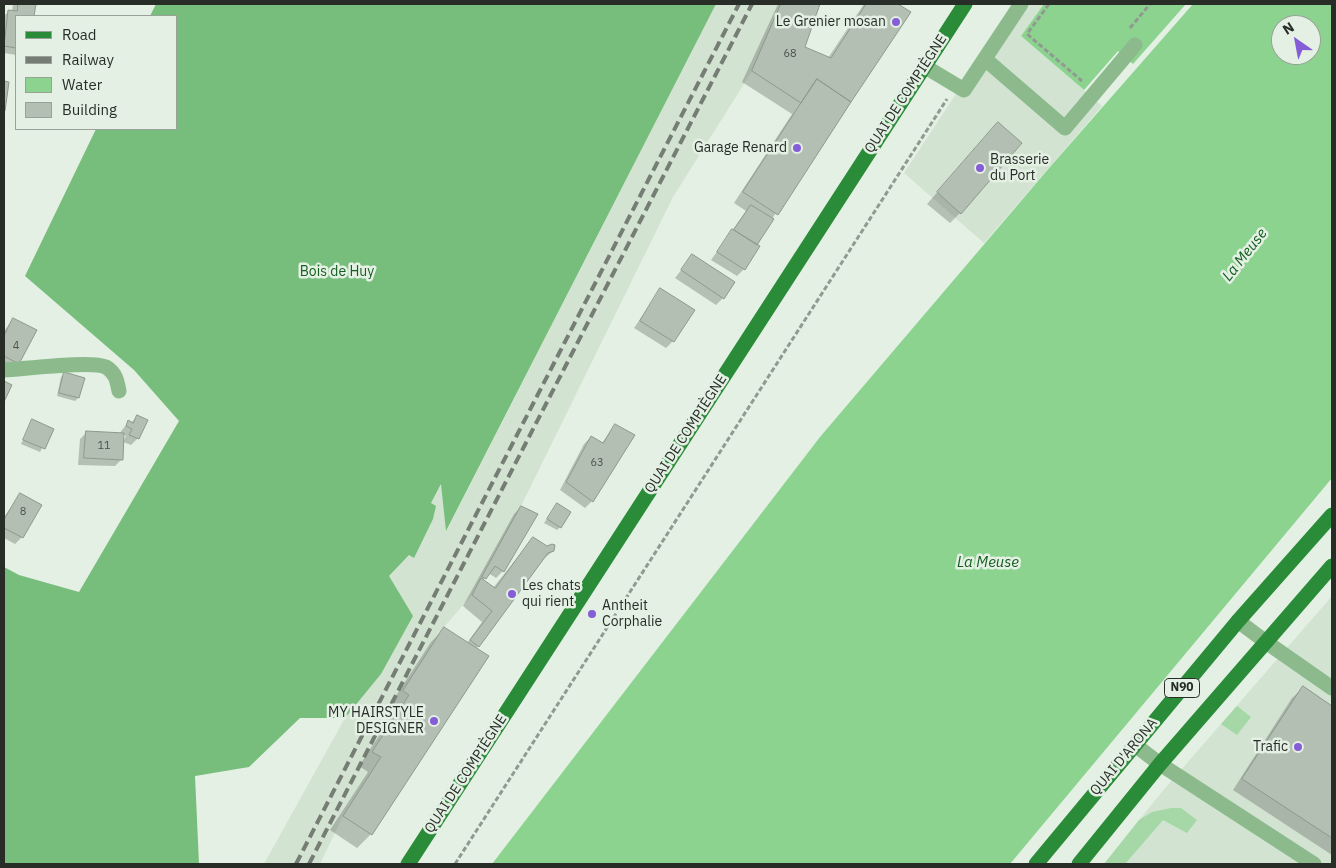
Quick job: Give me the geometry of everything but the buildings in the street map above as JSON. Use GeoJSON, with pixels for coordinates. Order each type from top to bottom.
{"type":"FeatureCollection","features":[{"type":"Feature","properties":{"kind":"main road","name":"QUAI DE COMPIÈGNE"},"geometry":{"type":"LineString","coordinates":[[408,864],[965,4]]}},
{"type":"Feature","properties":{"kind":"main road","name":"QUAI D'ARONA"},"geometry":{"type":"LineString","coordinates":[[1036,864],[1238,621],[1332,515]]}},
{"type":"Feature","properties":{"kind":"main road","name":"N90"},"geometry":{"type":"LineString","coordinates":[[1079,864],[1160,764],[1332,566]]}},
{"type":"Feature","properties":{"kind":"street"},"geometry":{"type":"LineString","coordinates":[[924,66],[964,90],[1021,4]]}},
{"type":"Feature","properties":{"kind":"street"},"geometry":{"type":"LineString","coordinates":[[984,59],[1065,128],[1135,45]]}},
{"type":"Feature","properties":{"kind":"street"},"geometry":{"type":"LineString","coordinates":[[4,370],[71,364],[105,367],[116,376],[119,391]]}},
{"type":"Feature","properties":{"kind":"street"},"geometry":{"type":"LineString","coordinates":[[1238,621],[1332,688]]}},
{"type":"Feature","properties":{"kind":"street"},"geometry":{"type":"LineString","coordinates":[[1135,745],[1160,764],[1314,864]]}},
{"type":"Feature","properties":{"kind":"path"},"geometry":{"type":"LineString","coordinates":[[1049,4],[1028,34],[1084,82],[1090,75]]}},
{"type":"Feature","properties":{"kind":"path"},"geometry":{"type":"LineString","coordinates":[[1126,32],[1150,4]]}},
{"type":"Feature","properties":{"kind":"path"},"geometry":{"type":"LineString","coordinates":[[455,864],[956,85]]}},
{"type":"Feature","properties":{"kind":"shaded area"},"geometry":{"type":"Polygon","coordinates":[[[716,4],[781,4],[752,71],[673,197],[521,506],[472,595],[444,627],[403,691],[409,695],[372,751],[381,757],[343,816],[320,864],[264,864],[345,718],[381,674],[389,576],[409,555],[413,557],[431,503],[442,483],[447,530],[716,4]]]}},
{"type":"Feature","properties":{"kind":"shaded area"},"geometry":{"type":"Polygon","coordinates":[[[1015,4],[1044,4],[1021,36],[1102,106],[984,243],[904,173],[1015,4]]]}},
{"type":"Feature","properties":{"kind":"shaded area"},"geometry":{"type":"Polygon","coordinates":[[[1332,596],[1332,864],[1104,864],[1161,793],[1332,596]]]}},
{"type":"Feature","properties":{"kind":"shaded area"},"geometry":{"type":"Polygon","coordinates":[[[1237,706],[1251,717],[1237,735],[1221,724],[1237,706]]]}},
{"type":"Feature","properties":{"kind":"shaded area"},"geometry":{"type":"Polygon","coordinates":[[[1181,808],[1197,820],[1187,833],[1163,820],[1125,864],[1104,864],[1139,820],[1152,812],[1181,808]]]}},
{"type":"Feature","properties":{"kind":"green space","name":"Bois de Huy"},"geometry":{"type":"Polygon","coordinates":[[[156,4],[716,4],[446,531],[441,484],[431,503],[436,506],[433,519],[414,558],[409,555],[389,576],[413,616],[381,674],[345,718],[300,718],[249,767],[195,776],[199,864],[4,864],[4,567],[19,575],[79,592],[179,421],[134,370],[25,276],[96,130],[178,130],[178,15],[150,15],[156,4]]]}},
{"type":"Feature","properties":{"kind":"water"},"geometry":{"type":"Polygon","coordinates":[[[1044,4],[1186,4],[1133,64],[1118,51],[1084,90],[1021,36],[1044,4]]]}},
{"type":"Feature","properties":{"kind":"water","name":"La Meuse"},"geometry":{"type":"Polygon","coordinates":[[[1193,4],[1332,4],[1332,478],[1010,864],[492,864],[820,437],[1050,167],[1193,4]]]}},
{"type":"Feature","properties":{"kind":"railway"},"geometry":{"type":"LineString","coordinates":[[296,864],[739,4]]}},
{"type":"Feature","properties":{"kind":"railway"},"geometry":{"type":"LineString","coordinates":[[309,864],[752,4]]}},
{"type":"Feature","properties":{"kind":"place","name":"Le Grenier mosan"},"geometry":{"type":"Point","coordinates":[896,22]}},
{"type":"Feature","properties":{"kind":"place","name":"Garage Renard"},"geometry":{"type":"Point","coordinates":[797,148]}},
{"type":"Feature","properties":{"kind":"place","name":"Brasserie du Port"},"geometry":{"type":"Point","coordinates":[980,168]}},
{"type":"Feature","properties":{"kind":"place","name":"Les chats qui rient"},"geometry":{"type":"Point","coordinates":[512,594]}},
{"type":"Feature","properties":{"kind":"place","name":"Antheit Corphalie"},"geometry":{"type":"Point","coordinates":[592,614]}},
{"type":"Feature","properties":{"kind":"place","name":"MY HAIRSTYLE DESIGNER"},"geometry":{"type":"Point","coordinates":[434,721]}},
{"type":"Feature","properties":{"kind":"place","name":"Trafic"},"geometry":{"type":"Point","coordinates":[1298,747]}}]}
